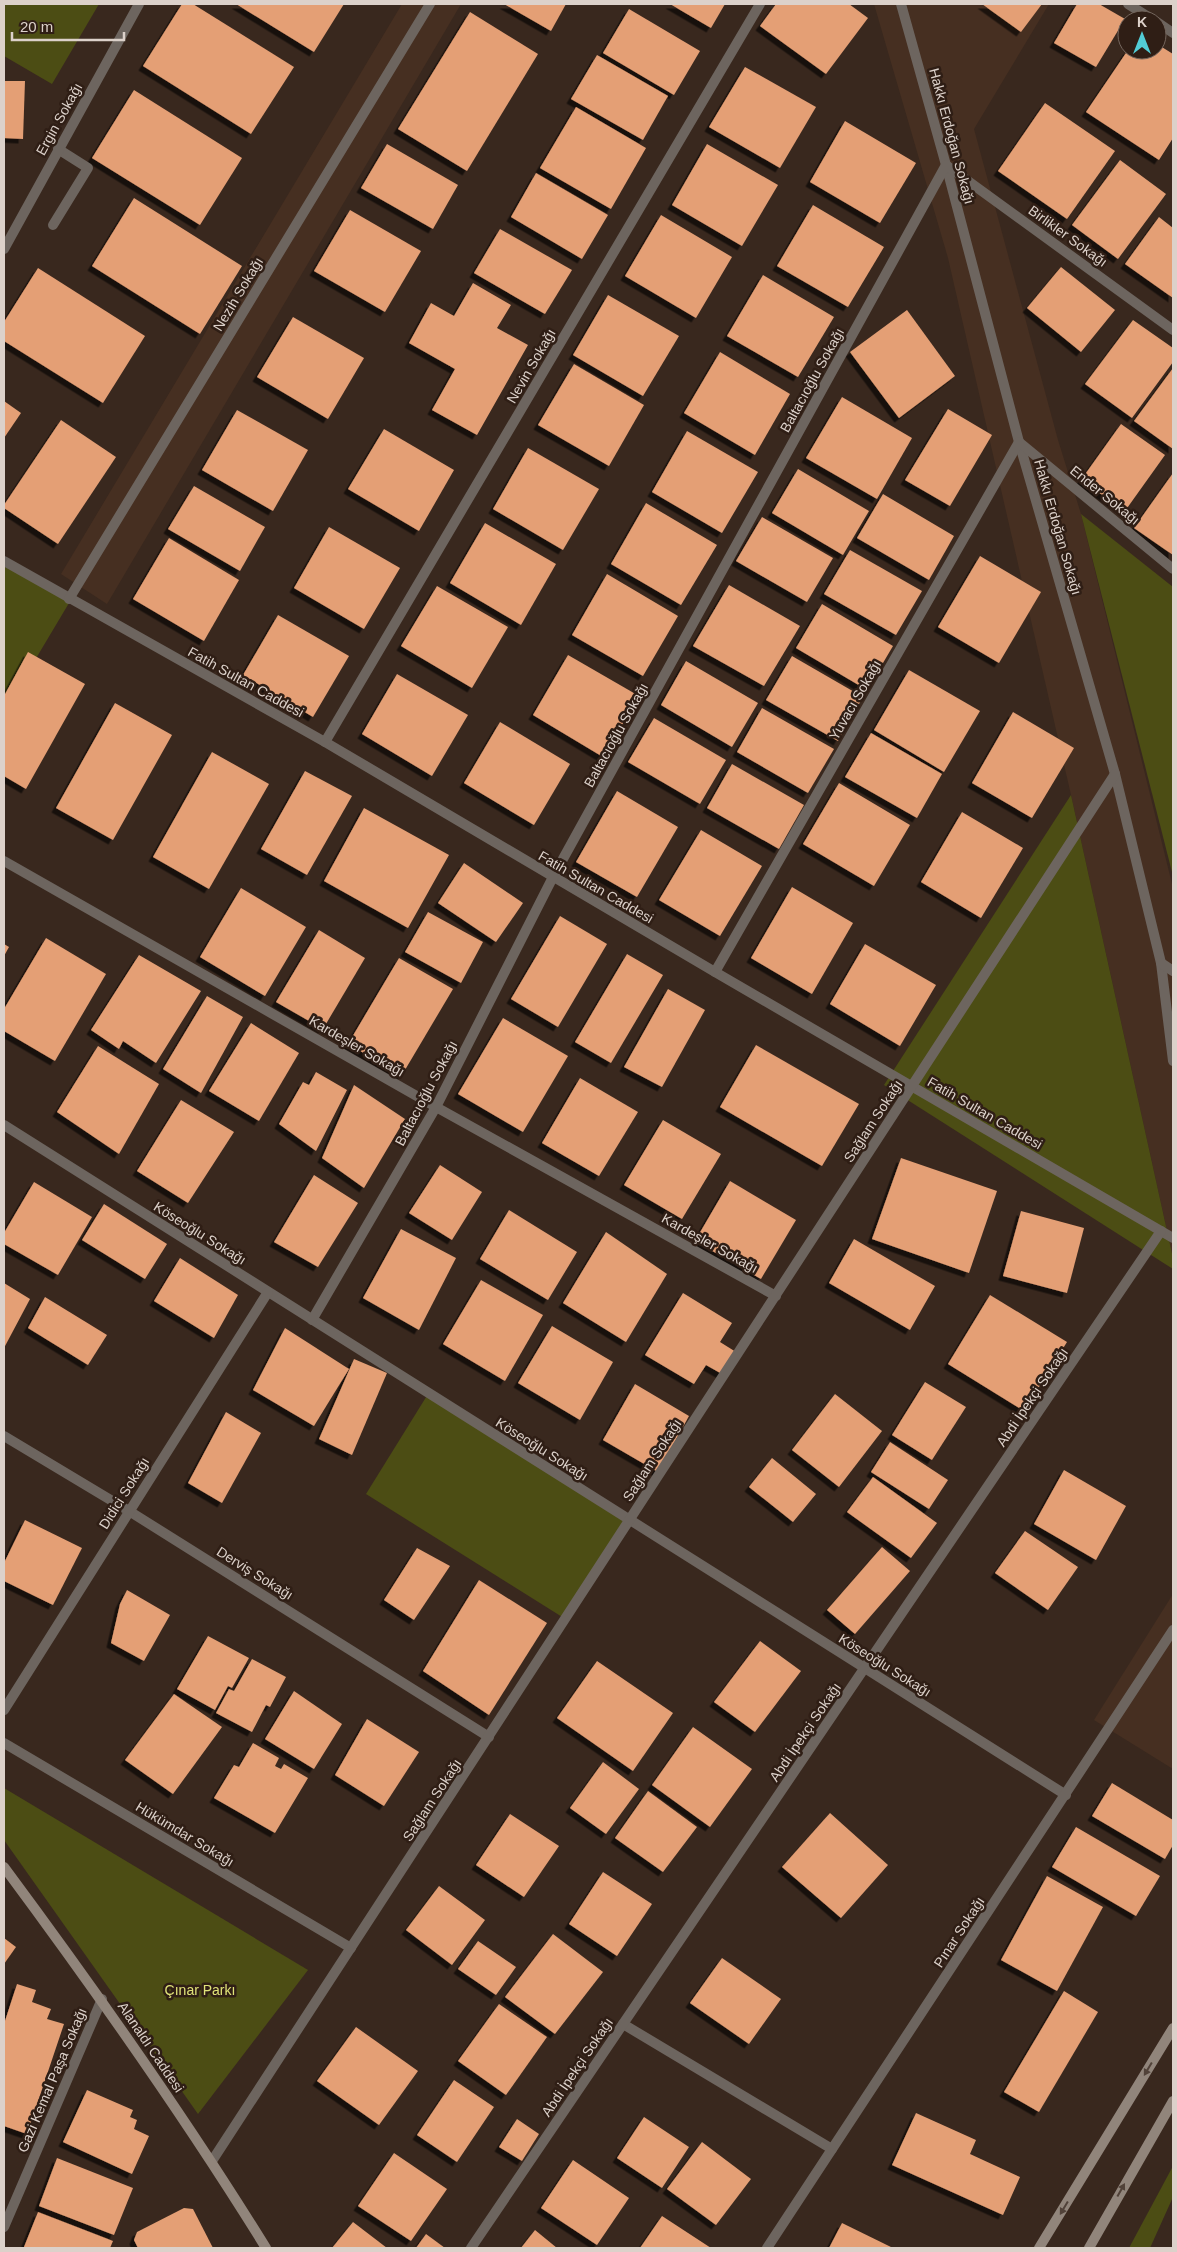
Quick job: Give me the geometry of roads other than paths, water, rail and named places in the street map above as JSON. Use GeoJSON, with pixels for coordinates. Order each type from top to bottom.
{"type":"FeatureCollection","features":[{"type":"Feature","properties":{"kind":"street","name":"Ergin Sokağı"},"geometry":{"type":"LineString","coordinates":[[4,249],[139,4]]}},
{"type":"Feature","properties":{"kind":"street","name":"Nezih Sokağı"},"geometry":{"type":"LineString","coordinates":[[69,599],[430,4]]}},
{"type":"Feature","properties":{"kind":"street","name":"Nevin Sokağı"},"geometry":{"type":"LineString","coordinates":[[325,742],[760,4]]}},
{"type":"Feature","properties":{"kind":"street","name":"Hakkı Erdoğan Sokağı"},"geometry":{"type":"LineString","coordinates":[[901,4],[946,164],[1019,442],[1115,774],[1160,963],[1173,1061]]}},
{"type":"Feature","properties":{"kind":"street"},"geometry":{"type":"LineString","coordinates":[[53,226],[88,168],[58,150]]}},
{"type":"Feature","properties":{"kind":"street","name":"Birlikler Sokağı"},"geometry":{"type":"LineString","coordinates":[[946,164],[1173,330]]}},
{"type":"Feature","properties":{"kind":"street","name":"Baltacıoğlu Sokağı"},"geometry":{"type":"LineString","coordinates":[[312,1320],[436,1107],[553,878],[946,164]]}},
{"type":"Feature","properties":{"kind":"street","name":"Ender Sokağı"},"geometry":{"type":"LineString","coordinates":[[1019,442],[1173,568]]}},
{"type":"Feature","properties":{"kind":"street","name":"Yuvacı Sokağı"},"geometry":{"type":"LineString","coordinates":[[715,972],[1019,442]]}},
{"type":"Feature","properties":{"kind":"street","name":"Fatih Sultan Caddesi"},"geometry":{"type":"LineString","coordinates":[[4,560],[69,599],[325,742],[553,878],[1173,1238]]}},
{"type":"Feature","properties":{"kind":"street","name":"Sağlam Sokağı"},"geometry":{"type":"LineString","coordinates":[[212,2161],[1115,774]]}},
{"type":"Feature","properties":{"kind":"street","name":"Kardeşler Sokağı"},"geometry":{"type":"LineString","coordinates":[[4,861],[436,1107],[776,1296]]}},
{"type":"Feature","properties":{"kind":"street"},"geometry":{"type":"LineString","coordinates":[[1160,963],[1173,971]]}},
{"type":"Feature","properties":{"kind":"street","name":"Köseoğlu Sokağı"},"geometry":{"type":"LineString","coordinates":[[4,1125],[1066,1795]]}},
{"type":"Feature","properties":{"kind":"street","name":"Abdi İpekçi Sokağı"},"geometry":{"type":"LineString","coordinates":[[471,2248],[1161,1231]]}},
{"type":"Feature","properties":{"kind":"street","name":"Didici Sokağı"},"geometry":{"type":"LineString","coordinates":[[4,1710],[268,1292]]}},
{"type":"Feature","properties":{"kind":"street","name":"Derviş Sokağı"},"geometry":{"type":"LineString","coordinates":[[4,1436],[129,1511],[489,1737]]}},
{"type":"Feature","properties":{"kind":"street","name":"Pınar Sokağı"},"geometry":{"type":"LineString","coordinates":[[766,2248],[1173,1630]]}},
{"type":"Feature","properties":{"kind":"street","name":"Hükümdar Sokağı"},"geometry":{"type":"LineString","coordinates":[[4,1743],[351,1948]]}},
{"type":"Feature","properties":{"kind":"street","name":"Alanaldı Caddesi"},"geometry":{"type":"LineString","coordinates":[[4,1867],[102,1999],[212,2161],[266,2248]]}},
{"type":"Feature","properties":{"kind":"street","name":"Gazi Kemal Paşa Sokağı"},"geometry":{"type":"LineString","coordinates":[[4,2227],[102,1999]]}},
{"type":"Feature","properties":{"kind":"street"},"geometry":{"type":"LineString","coordinates":[[624,2024],[832,2149]]}},
{"type":"Feature","properties":{"kind":"street"},"geometry":{"type":"LineString","coordinates":[[1040,2248],[1173,2028]]}},
{"type":"Feature","properties":{"kind":"street"},"geometry":{"type":"LineString","coordinates":[[1089,2248],[1173,2101]]}},
{"type":"Feature","properties":{"kind":"park label","name":"Çınar Parkı"},"geometry":{"type":"Point","coordinates":[200,1990]}}]}
